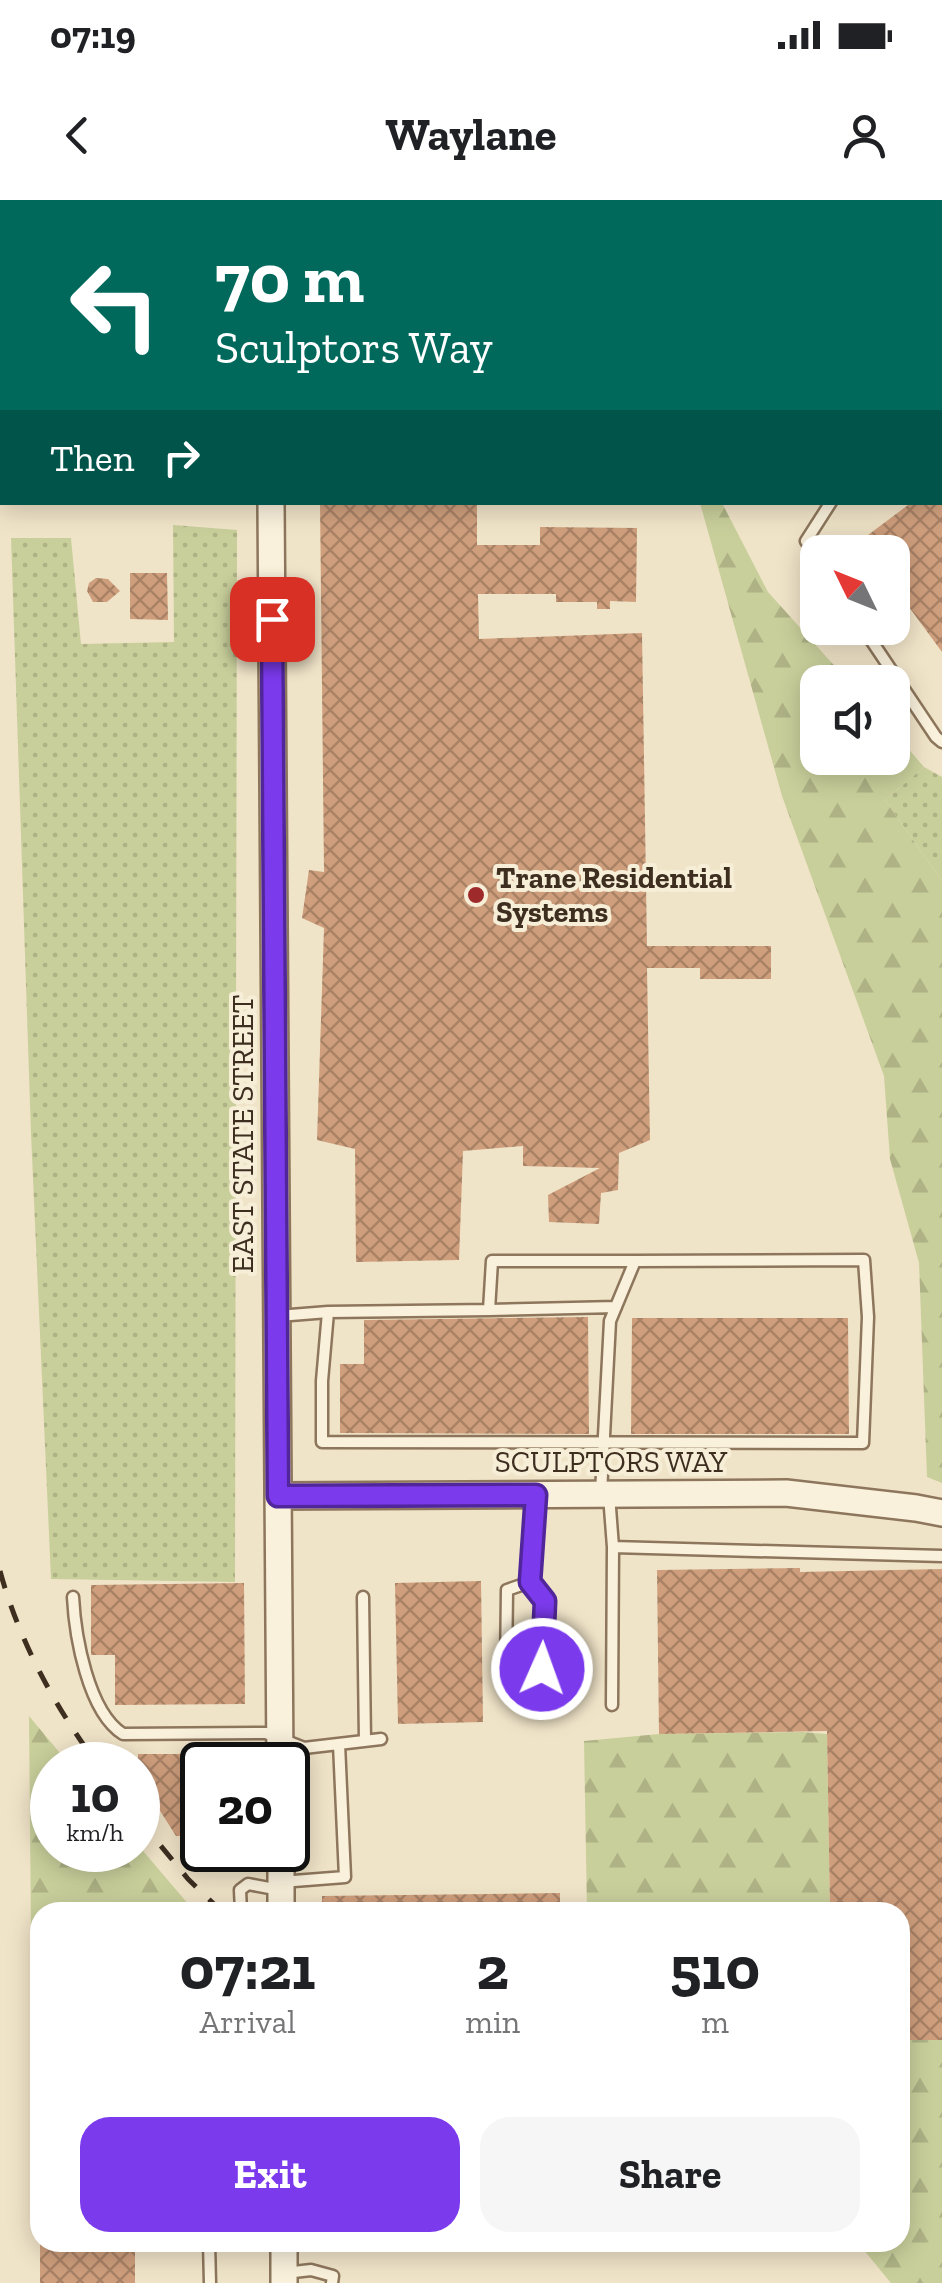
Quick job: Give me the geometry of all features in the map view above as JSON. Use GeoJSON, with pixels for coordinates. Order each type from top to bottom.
{"type":"FeatureCollection","features":[{"type":"Feature","properties":{"kind":"street","name":"EAST STATE STREET"},"geometry":{"type":"LineString","coordinates":[[271,505],[280,1742]]}},
{"type":"Feature","properties":{"kind":"street","name":"SCULPTORS WAY"},"geometry":{"type":"LineString","coordinates":[[278,1496],[786,1493],[942,1513]]}},
{"type":"Feature","properties":{"kind":"street"},"geometry":{"type":"LineString","coordinates":[[284,2252],[284,2278]]}},
{"type":"Feature","properties":{"kind":"lane"},"geometry":{"type":"LineString","coordinates":[[810,535],[829,505]]}},
{"type":"Feature","properties":{"kind":"lane"},"geometry":{"type":"LineString","coordinates":[[874,645],[942,742]]}},
{"type":"Feature","properties":{"kind":"lane"},"geometry":{"type":"LineString","coordinates":[[328,1312],[322,1442],[862,1443],[868,1317],[864,1260],[492,1261],[489,1310]]}},
{"type":"Feature","properties":{"kind":"lane"},"geometry":{"type":"LineString","coordinates":[[612,1704],[613,1546],[605,1494],[604,1444],[610,1321],[636,1261]]}},
{"type":"Feature","properties":{"kind":"lane"},"geometry":{"type":"LineString","coordinates":[[277,1316],[616,1308]]}},
{"type":"Feature","properties":{"kind":"lane"},"geometry":{"type":"LineString","coordinates":[[530,1582],[507,1590],[506,1669],[542,1669],[545,1601],[530,1582],[536,1495]]}},
{"type":"Feature","properties":{"kind":"lane"},"geometry":{"type":"LineString","coordinates":[[613,1546],[942,1556]]}},
{"type":"Feature","properties":{"kind":"lane"},"geometry":{"type":"LineString","coordinates":[[73,1597],[75,1628],[88,1680],[118,1732],[266,1732],[304,1748],[381,1739]]}},
{"type":"Feature","properties":{"kind":"lane"},"geometry":{"type":"LineString","coordinates":[[363,1597],[365,1741]]}},
{"type":"Feature","properties":{"kind":"lane"},"geometry":{"type":"LineString","coordinates":[[241,1902],[240,1890],[248,1884],[281,1895],[345,1877],[339,1744]]}},
{"type":"Feature","properties":{"kind":"lane"},"geometry":{"type":"LineString","coordinates":[[209,2252],[210,2283]]}},
{"type":"Feature","properties":{"kind":"lane"},"geometry":{"type":"LineString","coordinates":[[284,2278],[311,2270],[333,2276],[332,2283]]}},
{"type":"Feature","properties":{"kind":"green space"},"geometry":{"type":"Polygon","coordinates":[[[701,505],[723,505],[768,592],[800,628],[800,645],[816,645],[834,665],[800,665],[800,775],[910,775],[910,751],[924,767],[885,800],[942,881],[942,1483],[927,1477],[919,1263],[890,1159],[884,1076],[782,796],[701,505]]]}},
{"type":"Feature","properties":{"kind":"green space"},"geometry":{"type":"Polygon","coordinates":[[[173,525],[237,530],[235,1582],[51,1579],[11,538],[71,538],[81,644],[174,642],[173,525]]]}},
{"type":"Feature","properties":{"kind":"green space"},"geometry":{"type":"Polygon","coordinates":[[[924,767],[942,777],[942,881],[885,800],[924,767]]]}},
{"type":"Feature","properties":{"kind":"green space"},"geometry":{"type":"Polygon","coordinates":[[[29,1716],[51,1742],[30,1742],[30,1824],[29,1716]]]}},
{"type":"Feature","properties":{"kind":"green space"},"geometry":{"type":"Polygon","coordinates":[[[659,1734],[827,1734],[830,1902],[587,1902],[584,1741],[659,1734]]]}},
{"type":"Feature","properties":{"kind":"green space"},"geometry":{"type":"Polygon","coordinates":[[[160,1871],[186,1902],[31,1902],[30,1872],[160,1871]]]}},
{"type":"Feature","properties":{"kind":"green space"},"geometry":{"type":"Polygon","coordinates":[[[910,2040],[942,2040],[942,2283],[891,2283],[865,2252],[910,2252],[910,2040]]]}},
{"type":"Feature","properties":{"kind":"building","name":"Trane Residential Systems"},"geometry":{"type":"Polygon","coordinates":[[[320,505],[477,505],[477,545],[540,545],[540,527],[637,528],[636,602],[610,601],[610,609],[597,609],[597,602],[556,602],[556,594],[478,594],[479,639],[642,633],[647,946],[771,946],[771,979],[700,979],[700,968],[647,968],[650,1140],[619,1153],[618,1190],[601,1193],[599,1224],[549,1222],[548,1195],[600,1168],[523,1166],[523,1146],[463,1151],[459,1260],[356,1262],[355,1149],[317,1140],[324,928],[302,918],[309,870],[324,872],[320,505]]]}},
{"type":"Feature","properties":{"kind":"building"},"geometry":{"type":"Polygon","coordinates":[[[908,505],[942,505],[942,652],[910,608],[910,535],[868,535],[908,505]]]}},
{"type":"Feature","properties":{"kind":"building"},"geometry":{"type":"Polygon","coordinates":[[[130,573],[167,573],[168,620],[130,619],[130,573]]]}},
{"type":"Feature","properties":{"kind":"building"},"geometry":{"type":"Polygon","coordinates":[[[96,578],[108,579],[120,591],[107,602],[93,602],[87,591],[96,578]]]}},
{"type":"Feature","properties":{"kind":"building"},"geometry":{"type":"Polygon","coordinates":[[[588,1317],[589,1434],[340,1433],[340,1364],[364,1364],[364,1320],[588,1317]]]}},
{"type":"Feature","properties":{"kind":"building"},"geometry":{"type":"Polygon","coordinates":[[[632,1318],[848,1318],[849,1434],[631,1434],[632,1318]]]}},
{"type":"Feature","properties":{"kind":"building"},"geometry":{"type":"Polygon","coordinates":[[[942,1569],[942,2040],[910,2040],[910,1902],[830,1902],[827,1731],[659,1734],[657,1570],[942,1569]]]}},
{"type":"Feature","properties":{"kind":"building"},"geometry":{"type":"Polygon","coordinates":[[[481,1581],[483,1722],[398,1724],[395,1583],[481,1581]]]}},
{"type":"Feature","properties":{"kind":"building"},"geometry":{"type":"Polygon","coordinates":[[[244,1583],[245,1704],[115,1705],[115,1655],[91,1655],[91,1585],[244,1583]]]}},
{"type":"Feature","properties":{"kind":"building"},"geometry":{"type":"Polygon","coordinates":[[[160,1754],[180,1754],[180,1836],[176,1836],[160,1811],[160,1754]]]}},
{"type":"Feature","properties":{"kind":"building"},"geometry":{"type":"Polygon","coordinates":[[[560,1893],[560,1902],[322,1902],[322,1896],[560,1893]]]}},
{"type":"Feature","properties":{"kind":"building"},"geometry":{"type":"Polygon","coordinates":[[[40,2252],[135,2252],[135,2283],[40,2283],[40,2252]]]}},
{"type":"Feature","properties":{"kind":"railway"},"geometry":{"type":"LineString","coordinates":[[0,1571],[17,1623],[40,1672],[82,1742]]}},
{"type":"Feature","properties":{"kind":"railway"},"geometry":{"type":"LineString","coordinates":[[160,1845],[212,1902]]}},
{"type":"Feature","properties":{"kind":"place","name":"Trane Residential Systems"},"geometry":{"type":"Point","coordinates":[476,895]}},
{"type":"Feature","properties":{"kind":"route"},"geometry":{"type":"LineString","coordinates":[[272,619],[278,1496],[536,1495],[530,1582],[545,1601],[542,1669]]}}]}
